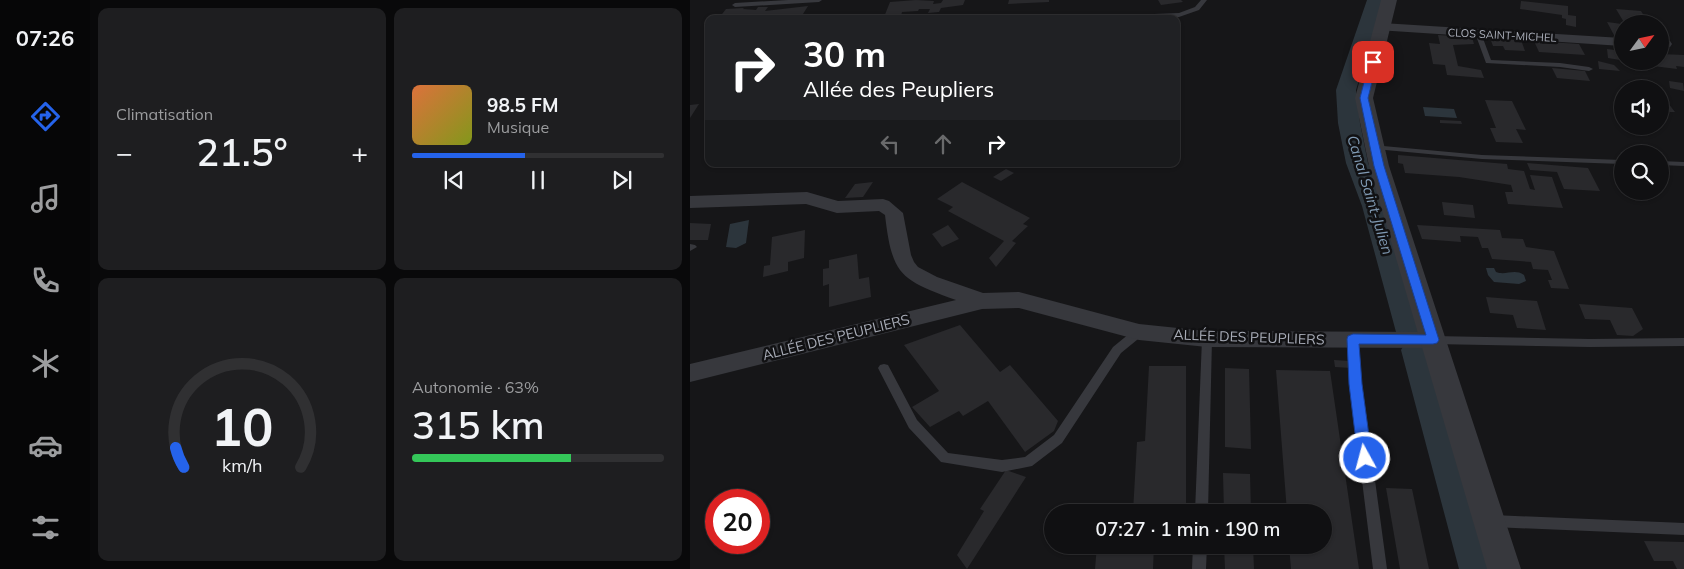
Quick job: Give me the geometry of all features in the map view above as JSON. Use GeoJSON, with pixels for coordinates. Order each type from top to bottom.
{"type":"FeatureCollection","features":[{"type":"Feature","properties":{"kind":"street"},"geometry":{"type":"LineString","coordinates":[[1389,0],[1364,98],[1379,166],[1429,340],[1504,569]]}},
{"type":"Feature","properties":{"kind":"street","name":"CLOS SAINT-MICHEL"},"geometry":{"type":"LineString","coordinates":[[1382,28],[1614,42]]}},
{"type":"Feature","properties":{"kind":"street","name":"ALLÉE DES PEUPLIERS"},"geometry":{"type":"LineString","coordinates":[[690,202],[807,198],[837,207],[883,205],[894,213],[906,266],[927,281],[982,301]]}},
{"type":"Feature","properties":{"kind":"street","name":"ALLÉE DES PEUPLIERS"},"geometry":{"type":"LineString","coordinates":[[690,373],[982,301],[1019,300],[1139,332],[1207,339],[1429,340]]}},
{"type":"Feature","properties":{"kind":"lane"},"geometry":{"type":"LineString","coordinates":[[735,5],[819,0]]}},
{"type":"Feature","properties":{"kind":"lane"},"geometry":{"type":"LineString","coordinates":[[1179,15],[1194,11],[1202,6],[1204,0]]}},
{"type":"Feature","properties":{"kind":"lane"},"geometry":{"type":"LineString","coordinates":[[1478,33],[1488,62],[1560,65],[1589,69]]}},
{"type":"Feature","properties":{"kind":"lane"},"geometry":{"type":"LineString","coordinates":[[1375,147],[1482,157],[1614,162]]}},
{"type":"Feature","properties":{"kind":"lane"},"geometry":{"type":"LineString","coordinates":[[1669,163],[1684,164]]}},
{"type":"Feature","properties":{"kind":"lane"},"geometry":{"type":"LineString","coordinates":[[884,368],[914,424],[945,458],[1002,466],[1028,462],[1058,439],[1117,350],[1139,332]]}},
{"type":"Feature","properties":{"kind":"lane"},"geometry":{"type":"LineString","coordinates":[[1201,504],[1207,339]]}},
{"type":"Feature","properties":{"kind":"lane"},"geometry":{"type":"LineString","coordinates":[[1353,339],[1356,384],[1380,569]]}},
{"type":"Feature","properties":{"kind":"lane"},"geometry":{"type":"LineString","coordinates":[[1429,340],[1590,343],[1684,342]]}},
{"type":"Feature","properties":{"kind":"lane"},"geometry":{"type":"LineString","coordinates":[[1489,520],[1684,529]]}},
{"type":"Feature","properties":{"kind":"lane"},"geometry":{"type":"LineString","coordinates":[[1199,569],[1200,554]]}},
{"type":"Feature","properties":{"kind":"shaded area"},"geometry":{"type":"Polygon","coordinates":[[[1423,107],[1454,109],[1457,118],[1425,116],[1423,107]]]}},
{"type":"Feature","properties":{"kind":"shaded area"},"geometry":{"type":"Polygon","coordinates":[[[749,220],[746,243],[736,248],[726,247],[730,224],[749,220]]]}},
{"type":"Feature","properties":{"kind":"shaded area"},"geometry":{"type":"Polygon","coordinates":[[[1486,268],[1494,268],[1496,272],[1500,273],[1517,272],[1524,275],[1526,281],[1519,284],[1494,282],[1488,275],[1486,268]]]}},
{"type":"Feature","properties":{"kind":"building"},"geometry":{"type":"Polygon","coordinates":[[[916,0],[934,1],[933,4],[941,3],[943,0],[965,0],[963,5],[941,8],[939,12],[928,13],[930,9],[919,9],[918,11],[902,12],[901,15],[885,15],[890,2],[916,0]]]}},
{"type":"Feature","properties":{"kind":"building"},"geometry":{"type":"Polygon","coordinates":[[[1009,0],[1049,0],[1049,2],[1008,4],[1009,0]]]}},
{"type":"Feature","properties":{"kind":"building"},"geometry":{"type":"Polygon","coordinates":[[[1158,0],[1181,0],[1183,2],[1161,5],[1158,0]]]}},
{"type":"Feature","properties":{"kind":"building"},"geometry":{"type":"Polygon","coordinates":[[[1521,1],[1568,6],[1568,15],[1576,16],[1576,27],[1566,25],[1566,19],[1562,18],[1562,15],[1520,9],[1521,1]]]}},
{"type":"Feature","properties":{"kind":"building"},"geometry":{"type":"Polygon","coordinates":[[[808,6],[803,14],[721,15],[726,9],[744,8],[756,10],[758,7],[768,7],[765,11],[808,6]]]}},
{"type":"Feature","properties":{"kind":"building"},"geometry":{"type":"Polygon","coordinates":[[[1616,9],[1641,11],[1643,15],[1620,15],[1616,9]]]}},
{"type":"Feature","properties":{"kind":"building"},"geometry":{"type":"Polygon","coordinates":[[[1607,22],[1614,23],[1614,35],[1607,22]]]}},
{"type":"Feature","properties":{"kind":"building"},"geometry":{"type":"Polygon","coordinates":[[[1438,35],[1472,37],[1474,44],[1453,45],[1458,66],[1481,70],[1484,78],[1447,75],[1445,65],[1433,64],[1429,43],[1440,44],[1438,35]]]}},
{"type":"Feature","properties":{"kind":"building"},"geometry":{"type":"Polygon","coordinates":[[[1490,38],[1521,40],[1525,51],[1505,50],[1503,46],[1493,46],[1490,38]]]}},
{"type":"Feature","properties":{"kind":"building"},"geometry":{"type":"Polygon","coordinates":[[[1534,41],[1579,44],[1585,55],[1539,52],[1534,41]]]}},
{"type":"Feature","properties":{"kind":"building"},"geometry":{"type":"Polygon","coordinates":[[[1607,49],[1614,50],[1614,59],[1608,58],[1607,49]]]}},
{"type":"Feature","properties":{"kind":"building"},"geometry":{"type":"Polygon","coordinates":[[[1669,54],[1684,55],[1684,67],[1676,66],[1677,69],[1669,68],[1669,54]]]}},
{"type":"Feature","properties":{"kind":"building"},"geometry":{"type":"Polygon","coordinates":[[[1598,61],[1614,65],[1614,70],[1620,71],[1599,69],[1598,61]]]}},
{"type":"Feature","properties":{"kind":"building"},"geometry":{"type":"Polygon","coordinates":[[[1552,68],[1585,71],[1590,81],[1557,78],[1552,68]]]}},
{"type":"Feature","properties":{"kind":"building"},"geometry":{"type":"Polygon","coordinates":[[[1669,81],[1683,83],[1684,91],[1670,88],[1669,81]]]}},
{"type":"Feature","properties":{"kind":"building"},"geometry":{"type":"Polygon","coordinates":[[[1485,100],[1512,101],[1526,130],[1516,129],[1523,143],[1496,142],[1490,128],[1496,128],[1485,100]]]}},
{"type":"Feature","properties":{"kind":"building"},"geometry":{"type":"Polygon","coordinates":[[[699,104],[690,118],[690,105],[699,104]]]}},
{"type":"Feature","properties":{"kind":"building"},"geometry":{"type":"Polygon","coordinates":[[[1669,104],[1675,112],[1669,112],[1669,104]]]}},
{"type":"Feature","properties":{"kind":"building"},"geometry":{"type":"Polygon","coordinates":[[[1440,120],[1461,121],[1462,124],[1440,123],[1440,120]]]}},
{"type":"Feature","properties":{"kind":"building"},"geometry":{"type":"Polygon","coordinates":[[[1398,155],[1507,164],[1508,169],[1524,171],[1530,189],[1535,190],[1530,175],[1552,177],[1563,208],[1508,204],[1505,192],[1513,192],[1511,185],[1459,177],[1405,173],[1403,164],[1398,163],[1398,155]]]}},
{"type":"Feature","properties":{"kind":"building"},"geometry":{"type":"Polygon","coordinates":[[[1527,163],[1588,168],[1600,191],[1564,189],[1557,172],[1530,170],[1527,163]]]}},
{"type":"Feature","properties":{"kind":"building"},"geometry":{"type":"Polygon","coordinates":[[[1006,169],[1014,173],[1001,181],[993,177],[1006,169]]]}},
{"type":"Feature","properties":{"kind":"building"},"geometry":{"type":"Polygon","coordinates":[[[873,182],[863,197],[845,198],[855,184],[873,182]]]}},
{"type":"Feature","properties":{"kind":"building"},"geometry":{"type":"Polygon","coordinates":[[[962,182],[1030,218],[1023,224],[1028,226],[1012,241],[1016,243],[996,267],[989,258],[1004,241],[948,211],[953,207],[937,199],[962,182]]]}},
{"type":"Feature","properties":{"kind":"building"},"geometry":{"type":"Polygon","coordinates":[[[1442,202],[1473,205],[1475,218],[1444,215],[1442,202]]]}},
{"type":"Feature","properties":{"kind":"building"},"geometry":{"type":"Polygon","coordinates":[[[690,223],[711,224],[708,240],[690,240],[690,223]]]}},
{"type":"Feature","properties":{"kind":"building"},"geometry":{"type":"Polygon","coordinates":[[[948,225],[959,239],[942,247],[932,234],[948,225]]]}},
{"type":"Feature","properties":{"kind":"building"},"geometry":{"type":"Polygon","coordinates":[[[1417,225],[1500,230],[1502,238],[1523,239],[1526,247],[1554,251],[1569,289],[1551,288],[1548,280],[1552,280],[1548,270],[1533,269],[1531,262],[1492,259],[1488,248],[1482,248],[1478,237],[1460,236],[1461,242],[1422,239],[1417,225]]]}},
{"type":"Feature","properties":{"kind":"building"},"geometry":{"type":"Polygon","coordinates":[[[805,230],[804,258],[788,262],[788,271],[763,277],[764,266],[770,265],[772,237],[805,230]]]}},
{"type":"Feature","properties":{"kind":"building"},"geometry":{"type":"Polygon","coordinates":[[[857,254],[859,279],[869,277],[871,297],[829,307],[829,284],[823,286],[823,269],[829,268],[829,260],[857,254]]]}},
{"type":"Feature","properties":{"kind":"building"},"geometry":{"type":"Polygon","coordinates":[[[1486,297],[1537,301],[1546,330],[1517,328],[1513,315],[1490,313],[1486,297]]]}},
{"type":"Feature","properties":{"kind":"building"},"geometry":{"type":"Polygon","coordinates":[[[1579,304],[1632,308],[1643,329],[1633,336],[1617,335],[1610,320],[1585,319],[1579,304]]]}},
{"type":"Feature","properties":{"kind":"building"},"geometry":{"type":"Polygon","coordinates":[[[960,325],[1000,372],[1010,365],[1058,421],[1054,431],[1025,452],[988,401],[963,416],[959,411],[930,427],[912,407],[939,391],[904,345],[960,325]]]}},
{"type":"Feature","properties":{"kind":"building"},"geometry":{"type":"Polygon","coordinates":[[[1334,360],[1350,361],[1351,368],[1335,367],[1334,360]]]}},
{"type":"Feature","properties":{"kind":"building"},"geometry":{"type":"Polygon","coordinates":[[[1149,366],[1186,366],[1186,504],[1133,504],[1137,442],[1145,441],[1149,366]]]}},
{"type":"Feature","properties":{"kind":"building"},"geometry":{"type":"Polygon","coordinates":[[[1225,368],[1249,369],[1251,449],[1225,447],[1225,368]]]}},
{"type":"Feature","properties":{"kind":"building"},"geometry":{"type":"Polygon","coordinates":[[[1276,370],[1330,371],[1359,569],[1291,569],[1290,554],[1332,554],[1332,504],[1286,504],[1276,370]]]}},
{"type":"Feature","properties":{"kind":"building"},"geometry":{"type":"Polygon","coordinates":[[[1006,470],[1026,477],[967,569],[957,555],[984,511],[980,509],[1006,470]]]}},
{"type":"Feature","properties":{"kind":"building"},"geometry":{"type":"Polygon","coordinates":[[[1223,473],[1250,474],[1251,504],[1224,504],[1223,473]]]}},
{"type":"Feature","properties":{"kind":"building"},"geometry":{"type":"Polygon","coordinates":[[[1386,488],[1412,489],[1429,569],[1400,569],[1386,488]]]}},
{"type":"Feature","properties":{"kind":"building"},"geometry":{"type":"Polygon","coordinates":[[[1644,541],[1684,542],[1684,569],[1677,569],[1673,561],[1654,561],[1644,541]]]}},
{"type":"Feature","properties":{"kind":"building"},"geometry":{"type":"Polygon","coordinates":[[[1096,554],[1154,554],[1153,569],[1095,569],[1096,554]]]}},
{"type":"Feature","properties":{"kind":"building"},"geometry":{"type":"Polygon","coordinates":[[[1224,554],[1253,554],[1254,569],[1225,569],[1224,554]]]}},
{"type":"Feature","properties":{"kind":"waterway","name":"Canal Saint-Julien"},"geometry":{"type":"LineString","coordinates":[[1375,0],[1346,90],[1349,123],[1357,163],[1374,206],[1411,332]]}},
{"type":"Feature","properties":{"kind":"waterway","name":"Canal Saint-Julien"},"geometry":{"type":"LineString","coordinates":[[1416,350],[1478,569]]}},
{"type":"Feature","properties":{"kind":"route"},"geometry":{"type":"LineString","coordinates":[[1365,458],[1356,384],[1353,339],[1433,340],[1379,166],[1364,98],[1373,62]]}}]}
